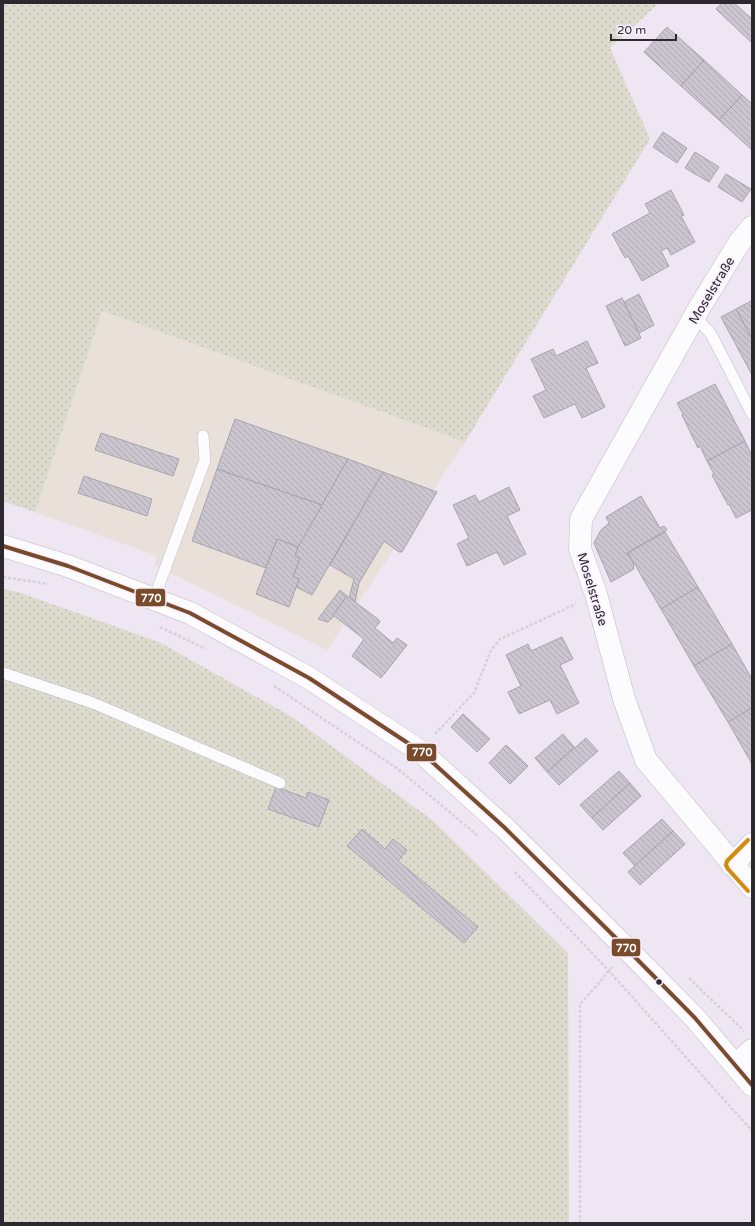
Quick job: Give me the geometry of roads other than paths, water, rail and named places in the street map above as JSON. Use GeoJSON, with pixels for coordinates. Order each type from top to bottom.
{"type":"FeatureCollection","features":[{"type":"Feature","properties":{"kind":"main road","name":"Moselstraße"},"geometry":{"type":"LineString","coordinates":[[752,227],[739,244],[695,316],[581,519],[580,550],[596,594],[624,699],[646,760],[732,865],[752,887]]}},
{"type":"Feature","properties":{"kind":"main road"},"geometry":{"type":"LineString","coordinates":[[3,546],[68,566],[190,613],[309,678],[420,751],[505,828],[625,947],[695,1018],[752,1085]]}},
{"type":"Feature","properties":{"kind":"main road"},"geometry":{"type":"LineString","coordinates":[[732,865],[752,844]]}},
{"type":"Feature","properties":{"kind":"main road"},"geometry":{"type":"LineString","coordinates":[[736,1065],[752,1050]]}},
{"type":"Feature","properties":{"kind":"lane"},"geometry":{"type":"LineString","coordinates":[[695,316],[710,334],[752,414]]}},
{"type":"Feature","properties":{"kind":"lane"},"geometry":{"type":"LineString","coordinates":[[154,599],[205,460],[203,436]]}},
{"type":"Feature","properties":{"kind":"lane"},"geometry":{"type":"LineString","coordinates":[[3,673],[93,703],[280,783]]}}]}
